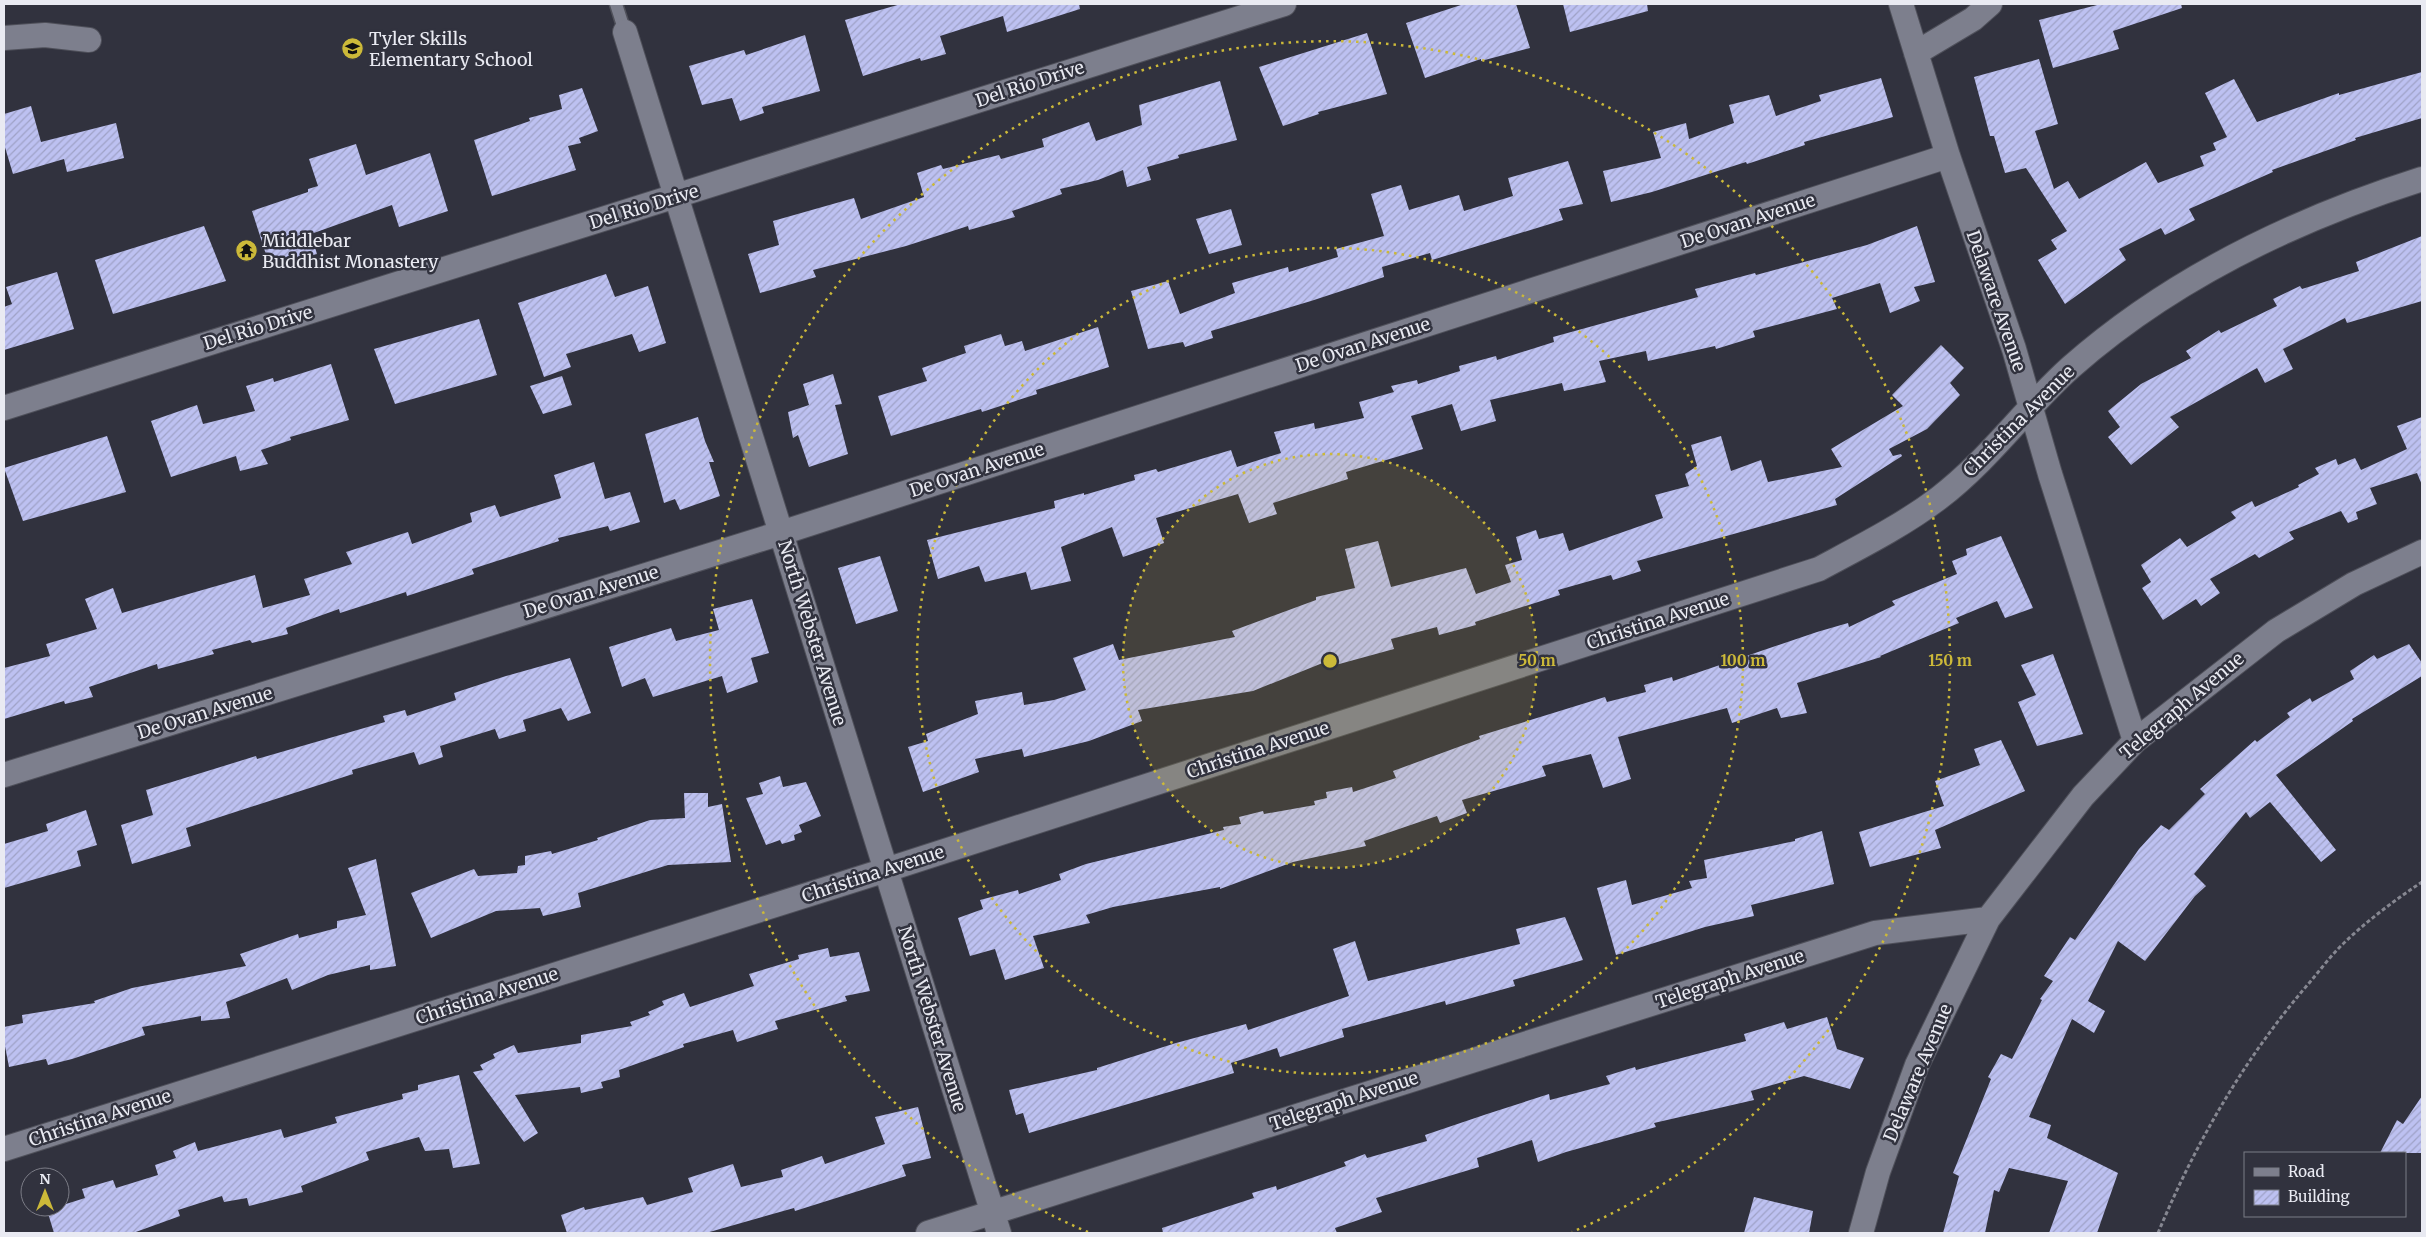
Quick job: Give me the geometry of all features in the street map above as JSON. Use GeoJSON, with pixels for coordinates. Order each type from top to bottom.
{"type":"FeatureCollection","features":[{"type":"Feature","properties":{"kind":"street","name":"Del Rio Drive"},"geometry":{"type":"LineString","coordinates":[[4,408],[1284,4]]}},
{"type":"Feature","properties":{"kind":"street","name":"Delaware Avenue"},"geometry":{"type":"LineString","coordinates":[[1901,4],[1948,156],[2014,348],[2030,406],[2135,741]]}},
{"type":"Feature","properties":{"kind":"street"},"geometry":{"type":"LineString","coordinates":[[1916,53],[1973,19],[1990,4]]}},
{"type":"Feature","properties":{"kind":"street","name":"North Webster Avenue"},"geometry":{"type":"LineString","coordinates":[[625,32],[996,1223]]}},
{"type":"Feature","properties":{"kind":"street"},"geometry":{"type":"LineString","coordinates":[[4,38],[45,35],[89,40]]}},
{"type":"Feature","properties":{"kind":"street","name":"De Ovan Avenue"},"geometry":{"type":"LineString","coordinates":[[4,775],[781,533],[1948,156]]}},
{"type":"Feature","properties":{"kind":"street","name":"Christina Avenue"},"geometry":{"type":"LineString","coordinates":[[4,1149],[886,870],[1819,569],[1891,530],[1940,497],[1985,456],[2030,406],[2071,367],[2128,322],[2227,259],[2359,199],[2422,179]]}},
{"type":"Feature","properties":{"kind":"street","name":"Telegraph Avenue"},"geometry":{"type":"LineString","coordinates":[[928,1233],[996,1223],[1875,933],[1988,919],[2083,796],[2135,741],[2276,631],[2354,584],[2422,552]]}},
{"type":"Feature","properties":{"kind":"street","name":"Delaware Avenue"},"geometry":{"type":"LineString","coordinates":[[1861,1233],[1878,1172],[1918,1065],[1988,919]]}},
{"type":"Feature","properties":{"kind":"lane"},"geometry":{"type":"LineString","coordinates":[[616,4],[625,32]]}},
{"type":"Feature","properties":{"kind":"path"},"geometry":{"type":"LineString","coordinates":[[2158,1233],[2175,1192],[2207,1129],[2245,1067],[2291,1003],[2344,942],[2393,902],[2422,882]]}},
{"type":"Feature","properties":{"kind":"building"},"geometry":{"type":"Polygon","coordinates":[[[901,4],[1079,4],[1080,9],[1007,32],[1003,16],[940,36],[946,54],[921,61],[920,58],[863,76],[845,20],[901,4]]]}},
{"type":"Feature","properties":{"kind":"building"},"geometry":{"type":"Polygon","coordinates":[[[1464,4],[1516,4],[1530,48],[1481,61],[1481,59],[1425,78],[1406,23],[1464,4]]]}},
{"type":"Feature","properties":{"kind":"building"},"geometry":{"type":"Polygon","coordinates":[[[1563,4],[1647,4],[1648,11],[1570,32],[1563,4]]]}},
{"type":"Feature","properties":{"kind":"building"},"geometry":{"type":"Polygon","coordinates":[[[2101,4],[2181,4],[2182,8],[2113,31],[2119,49],[2053,68],[2039,20],[2101,4]]]}},
{"type":"Feature","properties":{"kind":"building"},"geometry":{"type":"Polygon","coordinates":[[[1367,33],[1387,94],[1318,112],[1319,114],[1283,126],[1259,67],[1367,33]]]}},
{"type":"Feature","properties":{"kind":"building"},"geometry":{"type":"Polygon","coordinates":[[[805,35],[820,91],[762,107],[764,113],[740,121],[732,98],[702,105],[689,66],[744,50],[746,55],[805,35]]]}},
{"type":"Feature","properties":{"kind":"building"},"geometry":{"type":"Polygon","coordinates":[[[2039,59],[2058,124],[2035,131],[2054,189],[2068,181],[2079,199],[2146,162],[2158,183],[2204,166],[2200,156],[2216,150],[2213,143],[2227,137],[2205,93],[2234,79],[2257,122],[2339,93],[2339,95],[2422,72],[2422,118],[2355,138],[2356,140],[2272,170],[2273,172],[2189,209],[2195,220],[2165,235],[2161,228],[2119,249],[2126,260],[2065,304],[2038,260],[2057,249],[2051,240],[2067,231],[2026,168],[2005,173],[1994,136],[1990,136],[1974,77],[2039,59]]]}},
{"type":"Feature","properties":{"kind":"building"},"geometry":{"type":"Polygon","coordinates":[[[1881,78],[1893,117],[1804,142],[1805,145],[1747,164],[1746,162],[1652,192],[1611,202],[1603,171],[1661,158],[1653,132],[1686,123],[1689,139],[1734,123],[1729,105],[1769,95],[1776,116],[1821,101],[1819,95],[1881,78]]]}},
{"type":"Feature","properties":{"kind":"building"},"geometry":{"type":"Polygon","coordinates":[[[1220,81],[1237,140],[1178,155],[1179,158],[1147,167],[1151,180],[1127,187],[1123,170],[1098,180],[1060,189],[1062,194],[1012,211],[1015,217],[969,230],[968,226],[906,246],[813,270],[816,277],[760,293],[748,254],[779,245],[773,221],[854,198],[861,219],[924,197],[917,173],[941,165],[943,169],[999,155],[1001,159],[1044,147],[1042,139],[1089,122],[1096,141],[1142,125],[1139,105],[1220,81]]]}},
{"type":"Feature","properties":{"kind":"building"},"geometry":{"type":"Polygon","coordinates":[[[582,88],[598,131],[579,138],[581,143],[568,146],[576,170],[492,196],[474,140],[530,121],[529,118],[562,109],[559,95],[582,88]]]}},
{"type":"Feature","properties":{"kind":"building"},"geometry":{"type":"Polygon","coordinates":[[[31,106],[41,142],[116,123],[124,158],[67,172],[64,159],[13,174],[4,144],[4,114],[31,106]]]}},
{"type":"Feature","properties":{"kind":"building"},"geometry":{"type":"Polygon","coordinates":[[[356,144],[366,175],[430,153],[448,211],[399,227],[392,205],[311,234],[317,254],[270,267],[252,211],[308,192],[308,189],[318,186],[309,159],[356,144]]]}},
{"type":"Feature","properties":{"kind":"building"},"geometry":{"type":"Polygon","coordinates":[[[1568,161],[1583,204],[1559,209],[1563,220],[1432,260],[1430,253],[1382,267],[1384,277],[1211,331],[1213,338],[1185,347],[1183,342],[1148,349],[1131,291],[1168,281],[1180,314],[1235,293],[1232,283],[1288,267],[1289,272],[1338,257],[1336,249],[1384,236],[1371,194],[1401,185],[1409,210],[1459,195],[1464,211],[1513,196],[1508,178],[1568,161]]]}},
{"type":"Feature","properties":{"kind":"building"},"geometry":{"type":"Polygon","coordinates":[[[1231,209],[1242,245],[1209,254],[1196,219],[1231,209]]]}},
{"type":"Feature","properties":{"kind":"building"},"geometry":{"type":"Polygon","coordinates":[[[204,226],[226,281],[113,314],[95,260],[204,226]]]}},
{"type":"Feature","properties":{"kind":"building"},"geometry":{"type":"Polygon","coordinates":[[[1917,226],[1935,282],[1914,287],[1920,301],[1890,313],[1880,283],[1832,298],[1837,309],[1753,331],[1755,337],[1716,349],[1715,346],[1648,361],[1646,351],[1599,361],[1606,382],[1564,391],[1562,383],[1490,400],[1496,421],[1461,431],[1452,404],[1411,416],[1423,449],[1346,472],[1348,479],[1273,503],[1277,514],[1249,523],[1238,494],[1156,518],[1164,543],[1123,557],[1112,527],[1061,547],[1071,581],[1031,590],[1026,572],[985,582],[979,566],[938,579],[927,540],[1055,508],[1054,501],[1084,493],[1084,495],[1135,480],[1134,475],[1156,469],[1158,472],[1231,450],[1237,467],[1281,453],[1274,432],[1314,423],[1315,429],[1364,418],[1359,402],[1394,392],[1391,386],[1417,380],[1418,384],[1460,371],[1459,366],[1496,356],[1497,360],[1554,342],[1553,337],[1698,297],[1695,289],[1755,273],[1756,275],[1867,245],[1917,226]]]}},
{"type":"Feature","properties":{"kind":"building"},"geometry":{"type":"Polygon","coordinates":[[[2422,236],[2422,301],[2347,323],[2345,318],[2283,349],[2293,369],[2265,383],[2257,368],[2170,417],[2179,427],[2131,465],[2108,437],[2120,427],[2108,411],[2141,384],[2191,358],[2186,351],[2219,330],[2221,333],[2277,306],[2273,299],[2300,286],[2302,289],[2359,271],[2356,262],[2422,236]]]}},
{"type":"Feature","properties":{"kind":"building"},"geometry":{"type":"Polygon","coordinates":[[[57,272],[74,329],[4,350],[4,307],[12,304],[6,287],[57,272]]]}},
{"type":"Feature","properties":{"kind":"building"},"geometry":{"type":"Polygon","coordinates":[[[606,274],[615,297],[648,286],[666,343],[639,352],[632,334],[566,354],[571,367],[544,377],[518,303],[606,274]]]}},
{"type":"Feature","properties":{"kind":"building"},"geometry":{"type":"Polygon","coordinates":[[[479,319],[497,375],[395,404],[374,349],[479,319]]]}},
{"type":"Feature","properties":{"kind":"building"},"geometry":{"type":"Polygon","coordinates":[[[1098,327],[1109,367],[1036,390],[1037,394],[982,412],[981,409],[891,436],[878,396],[927,381],[922,368],[966,353],[964,346],[1001,334],[1005,346],[1022,341],[1025,351],[1098,327]]]}},
{"type":"Feature","properties":{"kind":"building"},"geometry":{"type":"Polygon","coordinates":[[[1941,345],[1964,368],[1950,383],[1960,395],[1927,429],[1889,449],[1893,456],[1901,454],[1902,456],[1835,499],[1837,505],[1637,561],[1641,571],[1613,580],[1611,575],[1558,590],[1560,595],[1475,622],[1476,625],[1439,635],[1437,627],[1391,639],[1394,649],[1332,666],[1330,660],[1253,691],[1138,710],[1142,721],[1089,741],[1024,757],[1022,749],[975,759],[979,772],[923,792],[908,747],[928,741],[926,734],[978,714],[975,701],[1022,692],[1024,705],[1054,700],[1086,690],[1073,658],[1113,644],[1119,660],[1235,637],[1232,631],[1316,600],[1316,597],[1355,588],[1345,549],[1378,541],[1391,587],[1466,568],[1476,594],[1511,582],[1505,565],[1522,560],[1516,537],[1536,530],[1539,539],[1563,533],[1569,551],[1663,518],[1655,495],[1689,486],[1685,474],[1697,466],[1691,445],[1721,436],[1731,471],[1761,460],[1768,482],[1842,467],[1831,449],[1903,406],[1892,395],[1941,345]]]}},
{"type":"Feature","properties":{"kind":"building"},"geometry":{"type":"Polygon","coordinates":[[[331,364],[349,420],[290,437],[291,440],[261,450],[268,464],[240,471],[236,456],[171,477],[151,421],[197,405],[203,424],[255,411],[246,386],[273,378],[274,382],[331,364]]]}},
{"type":"Feature","properties":{"kind":"building"},"geometry":{"type":"Polygon","coordinates":[[[833,374],[842,404],[835,405],[848,454],[809,467],[798,435],[793,438],[788,412],[809,405],[803,384],[833,374]]]}},
{"type":"Feature","properties":{"kind":"building"},"geometry":{"type":"Polygon","coordinates":[[[562,376],[572,405],[543,414],[530,386],[562,376]]]}},
{"type":"Feature","properties":{"kind":"building"},"geometry":{"type":"Polygon","coordinates":[[[698,417],[714,462],[709,462],[720,496],[680,510],[675,499],[664,503],[645,434],[698,417]]]}},
{"type":"Feature","properties":{"kind":"building"},"geometry":{"type":"Polygon","coordinates":[[[2422,417],[2422,485],[2417,473],[2370,488],[2377,504],[2356,512],[2358,519],[2348,523],[2341,511],[2289,532],[2294,539],[2259,558],[2255,554],[2210,579],[2220,593],[2201,606],[2196,599],[2163,620],[2142,588],[2151,582],[2141,565],[2180,538],[2187,547],[2236,518],[2231,512],[2252,501],[2255,507],[2299,487],[2298,485],[2319,474],[2315,468],[2336,459],[2338,465],[2355,458],[2361,470],[2407,449],[2397,426],[2422,417]]]}},
{"type":"Feature","properties":{"kind":"building"},"geometry":{"type":"Polygon","coordinates":[[[107,436],[126,492],[23,521],[4,468],[107,436]]]}},
{"type":"Feature","properties":{"kind":"building"},"geometry":{"type":"Polygon","coordinates":[[[594,462],[605,499],[630,492],[640,522],[610,531],[608,526],[558,538],[559,541],[472,569],[474,574],[407,596],[406,592],[340,613],[339,609],[286,628],[288,634],[252,643],[250,640],[212,650],[214,654],[158,669],[157,664],[89,687],[93,697],[65,704],[64,701],[4,719],[4,668],[50,656],[46,644],[97,629],[85,599],[113,588],[122,613],[255,575],[263,608],[310,595],[304,579],[352,564],[346,552],[408,532],[412,544],[472,522],[470,513],[495,505],[500,517],[561,498],[554,475],[594,462]]]}},
{"type":"Feature","properties":{"kind":"building"},"geometry":{"type":"Polygon","coordinates":[[[2001,536],[2033,608],[2005,618],[1997,601],[1956,618],[1959,623],[1881,657],[1797,683],[1807,713],[1781,718],[1777,708],[1732,723],[1727,708],[1618,737],[1631,779],[1603,788],[1591,754],[1542,766],[1546,776],[1462,800],[1467,813],[1440,823],[1437,816],[1364,841],[1366,846],[1293,862],[1220,889],[1220,887],[1113,907],[1086,915],[1090,923],[1033,936],[1044,968],[1005,980],[995,949],[970,956],[958,918],[983,909],[980,900],[1018,890],[1019,894],[1061,880],[1059,874],[1086,864],[1224,830],[1223,827],[1241,824],[1239,817],[1263,811],[1264,814],[1315,805],[1314,801],[1327,798],[1326,792],[1352,787],[1353,792],[1396,778],[1393,771],[1480,739],[1479,736],[1605,697],[1607,702],[1646,692],[1644,685],[1672,677],[1673,681],[1848,623],[1849,627],[1895,605],[1892,601],[1957,574],[1952,561],[1967,555],[1966,549],[2001,536]]]}},
{"type":"Feature","properties":{"kind":"building"},"geometry":{"type":"Polygon","coordinates":[[[880,556],[898,611],[856,624],[838,568],[880,556]]]}},
{"type":"Feature","properties":{"kind":"building"},"geometry":{"type":"Polygon","coordinates":[[[752,599],[769,653],[751,658],[758,682],[727,693],[722,676],[653,697],[645,678],[622,687],[609,647],[671,628],[676,641],[719,630],[713,609],[752,599]]]}},
{"type":"Feature","properties":{"kind":"building"},"geometry":{"type":"Polygon","coordinates":[[[2409,644],[2422,663],[2422,676],[2352,719],[2353,721],[2276,775],[2336,850],[2321,862],[2270,802],[2250,818],[2246,812],[2194,874],[2206,886],[2195,896],[2145,961],[2118,941],[2088,1001],[2105,1011],[2094,1033],[2072,1019],[2029,1117],[2051,1125],[2047,1138],[2118,1173],[2097,1233],[2049,1233],[2068,1181],[2009,1168],[1999,1192],[1994,1190],[1985,1233],[1943,1233],[1959,1176],[1953,1173],[1991,1079],[1988,1077],[2001,1054],[2012,1059],[2042,1000],[2040,999],[2053,981],[2044,976],[2070,937],[2075,940],[2139,849],[2161,825],[2169,830],[2205,794],[2200,789],[2255,740],[2257,742],[2290,717],[2287,713],[2310,698],[2312,702],[2354,679],[2350,671],[2374,655],[2377,659],[2409,644]]]}},
{"type":"Feature","properties":{"kind":"building"},"geometry":{"type":"Polygon","coordinates":[[[2053,654],[2083,734],[2037,746],[2018,702],[2036,695],[2021,665],[2053,654]]]}},
{"type":"Feature","properties":{"kind":"building"},"geometry":{"type":"Polygon","coordinates":[[[570,658],[591,713],[568,721],[561,708],[523,720],[526,731],[499,739],[495,729],[440,746],[443,757],[419,765],[414,752],[352,770],[353,774],[186,828],[191,846],[132,864],[121,825],[153,815],[146,790],[256,756],[257,759],[385,722],[383,716],[405,710],[407,716],[456,700],[454,693],[570,658]]]}},
{"type":"Feature","properties":{"kind":"building"},"geometry":{"type":"Polygon","coordinates":[[[2001,740],[2025,791],[1935,830],[1941,848],[1870,867],[1859,832],[1944,806],[1935,781],[1980,765],[1974,749],[2001,740]]]}},
{"type":"Feature","properties":{"kind":"building"},"geometry":{"type":"Polygon","coordinates":[[[780,776],[783,787],[806,782],[821,816],[799,825],[802,832],[794,835],[795,840],[782,844],[780,840],[766,845],[746,798],[763,794],[759,783],[780,776]]]}},
{"type":"Feature","properties":{"kind":"building"},"geometry":{"type":"Polygon","coordinates":[[[684,793],[708,793],[708,807],[722,804],[731,862],[668,865],[578,893],[581,907],[543,916],[540,908],[496,911],[431,938],[411,893],[474,869],[478,876],[517,873],[518,866],[525,865],[525,856],[551,851],[552,854],[598,840],[597,838],[650,820],[685,818],[684,793]]]}},
{"type":"Feature","properties":{"kind":"building"},"geometry":{"type":"Polygon","coordinates":[[[86,810],[97,845],[77,851],[81,866],[4,888],[4,844],[48,831],[46,824],[86,810]]]}},
{"type":"Feature","properties":{"kind":"building"},"geometry":{"type":"Polygon","coordinates":[[[1822,831],[1834,884],[1751,905],[1754,916],[1705,927],[1616,955],[1597,888],[1626,880],[1632,905],[1692,888],[1689,881],[1707,878],[1704,860],[1795,841],[1795,839],[1822,831]]]}},
{"type":"Feature","properties":{"kind":"building"},"geometry":{"type":"Polygon","coordinates":[[[376,859],[396,966],[370,970],[370,965],[328,975],[292,990],[287,978],[226,1002],[230,1018],[201,1021],[201,1016],[142,1027],[145,1035],[72,1059],[48,1065],[46,1059],[9,1067],[4,1041],[4,1027],[23,1023],[22,1015],[95,1003],[94,1001],[132,988],[246,966],[240,954],[298,934],[299,938],[337,928],[337,921],[366,915],[348,868],[376,859]]]}},
{"type":"Feature","properties":{"kind":"building"},"geometry":{"type":"Polygon","coordinates":[[[1565,917],[1583,960],[1513,980],[1515,986],[1446,1005],[1445,1001],[1342,1029],[1344,1037],[1280,1057],[1277,1048],[1231,1063],[1234,1073],[1029,1133],[1023,1113],[1016,1115],[1009,1090],[1097,1070],[1097,1068],[1176,1043],[1246,1024],[1248,1030],[1349,996],[1333,949],[1355,941],[1368,981],[1520,944],[1516,929],[1565,917]]]}},
{"type":"Feature","properties":{"kind":"building"},"geometry":{"type":"Polygon","coordinates":[[[828,948],[830,957],[859,952],[870,991],[845,996],[847,1001],[775,1021],[778,1029],[737,1042],[733,1030],[683,1044],[684,1047],[619,1070],[620,1077],[601,1082],[603,1088],[581,1093],[580,1087],[515,1095],[538,1133],[524,1142],[473,1072],[483,1070],[480,1065],[495,1058],[493,1054],[514,1045],[518,1053],[581,1043],[581,1035],[632,1026],[630,1022],[650,1015],[648,1012],[664,1005],[662,1001],[684,993],[690,1007],[754,986],[749,974],[799,959],[798,955],[828,948]]]}},
{"type":"Feature","properties":{"kind":"building"},"geometry":{"type":"Polygon","coordinates":[[[1827,1017],[1837,1049],[1864,1058],[1850,1089],[1804,1076],[1751,1091],[1754,1100],[1654,1123],[1656,1127],[1566,1152],[1538,1162],[1532,1140],[1477,1158],[1479,1167],[1376,1198],[1382,1212],[1335,1228],[1337,1233],[1163,1233],[1162,1228],[1254,1198],[1252,1193],[1276,1186],[1277,1190],[1346,1166],[1344,1162],[1365,1154],[1367,1158],[1427,1141],[1425,1135],[1487,1114],[1549,1094],[1550,1100],[1610,1084],[1606,1076],[1635,1067],[1636,1070],[1746,1041],[1744,1034],[1784,1022],[1787,1029],[1827,1017]]]}},
{"type":"Feature","properties":{"kind":"building"},"geometry":{"type":"Polygon","coordinates":[[[459,1075],[480,1164],[453,1168],[449,1149],[425,1151],[419,1137],[366,1152],[369,1160],[301,1186],[303,1192],[249,1206],[247,1198],[224,1202],[222,1196],[178,1210],[180,1216],[133,1233],[54,1233],[49,1217],[70,1217],[70,1203],[85,1198],[82,1189],[113,1180],[116,1188],[158,1175],[155,1165],[176,1158],[173,1151],[195,1142],[198,1151],[281,1129],[284,1138],[337,1123],[335,1117],[403,1099],[402,1094],[418,1090],[418,1085],[459,1075]]]}},
{"type":"Feature","properties":{"kind":"building"},"geometry":{"type":"Polygon","coordinates":[[[2422,1096],[2422,1153],[2381,1152],[2397,1120],[2403,1124],[2422,1096]]]}},
{"type":"Feature","properties":{"kind":"building"},"geometry":{"type":"Polygon","coordinates":[[[918,1107],[931,1158],[902,1165],[906,1176],[795,1211],[794,1208],[706,1233],[567,1233],[561,1215],[584,1207],[585,1210],[643,1197],[647,1205],[693,1192],[688,1178],[733,1164],[741,1187],[783,1177],[781,1170],[822,1156],[825,1164],[885,1144],[875,1117],[918,1107]]]}},
{"type":"Feature","properties":{"kind":"building"},"geometry":{"type":"Polygon","coordinates":[[[1754,1197],[1813,1211],[1809,1233],[1744,1233],[1754,1197]]]}},
{"type":"Feature","properties":{"kind":"place","name":"Tyler Skills Elementary School"},"geometry":{"type":"Point","coordinates":[353,49]}},
{"type":"Feature","properties":{"kind":"place","name":"Middlebar Buddhist Monastery"},"geometry":{"type":"Point","coordinates":[246,251]}}]}
